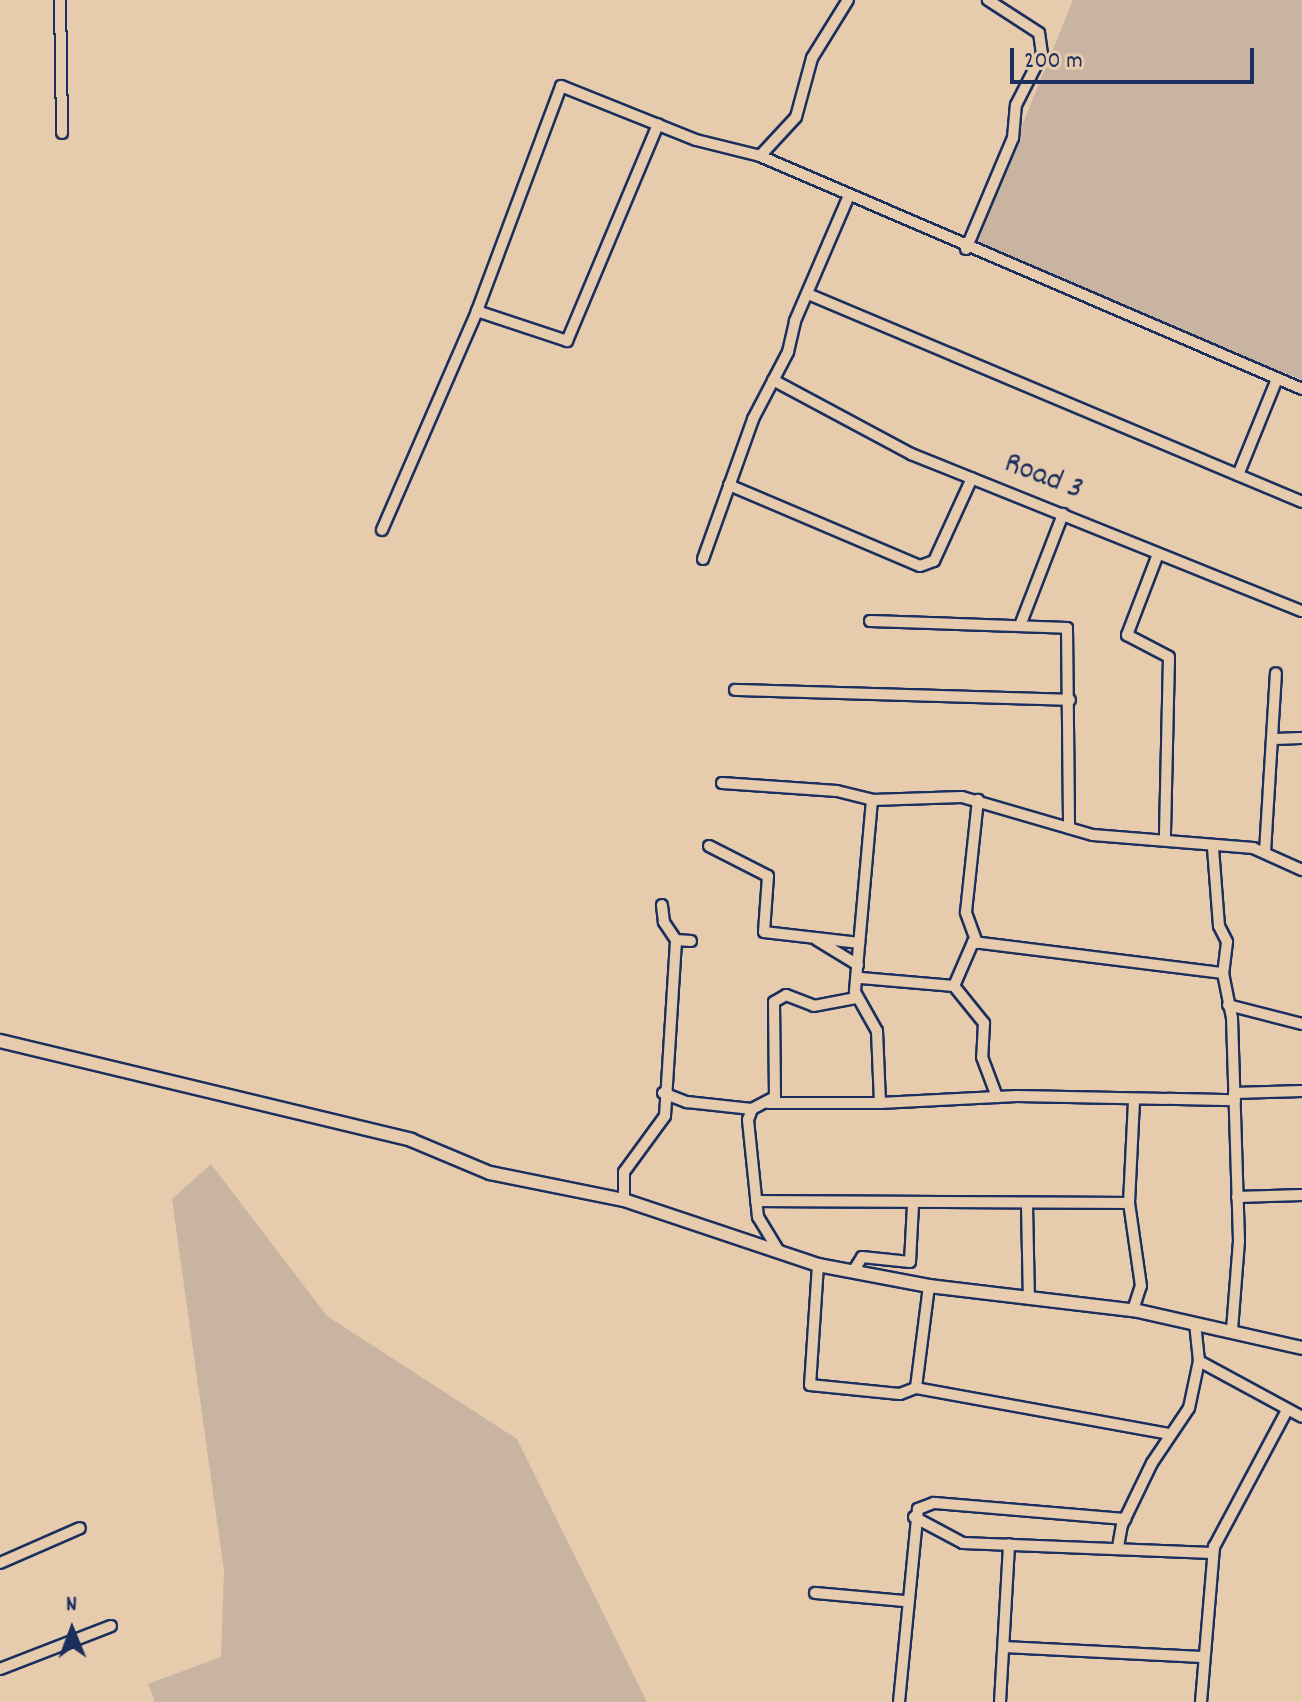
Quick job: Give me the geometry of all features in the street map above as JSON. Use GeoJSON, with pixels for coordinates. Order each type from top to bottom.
{"type":"FeatureCollection","features":[{"type":"Feature","properties":{"kind":"main road"},"geometry":{"type":"LineString","coordinates":[[0,1041],[411,1140],[490,1173],[624,1200],[818,1265],[929,1286],[1133,1310],[1302,1348]]}},
{"type":"Feature","properties":{"kind":"street"},"geometry":{"type":"LineString","coordinates":[[60,0],[62,133]]}},
{"type":"Feature","properties":{"kind":"street"},"geometry":{"type":"LineString","coordinates":[[760,156],[796,117],[812,58],[848,0]]}},
{"type":"Feature","properties":{"kind":"street"},"geometry":{"type":"LineString","coordinates":[[966,249],[1013,138],[1016,105],[1042,54],[1039,33],[988,0]]}},
{"type":"Feature","properties":{"kind":"street"},"geometry":{"type":"LineString","coordinates":[[382,530],[477,311],[557,89],[568,85],[716,147],[760,156],[843,199],[1302,389]]}},
{"type":"Feature","properties":{"kind":"street"},"geometry":{"type":"LineString","coordinates":[[477,311],[512,317],[567,341],[658,124]]}},
{"type":"Feature","properties":{"kind":"street"},"geometry":{"type":"LineString","coordinates":[[703,559],[729,485],[808,294],[843,199]]}},
{"type":"Feature","properties":{"kind":"street"},"geometry":{"type":"LineString","coordinates":[[808,294],[1302,502]]}},
{"type":"Feature","properties":{"kind":"street"},"geometry":{"type":"LineString","coordinates":[[1238,475],[1277,379]]}},
{"type":"Feature","properties":{"kind":"street","name":"Road 3"},"geometry":{"type":"LineString","coordinates":[[773,380],[823,410],[972,478],[1300,608]]}},
{"type":"Feature","properties":{"kind":"street"},"geometry":{"type":"LineString","coordinates":[[729,485],[920,566],[934,561],[972,478]]}},
{"type":"Feature","properties":{"kind":"street"},"geometry":{"type":"LineString","coordinates":[[1021,623],[1063,514]]}},
{"type":"Feature","properties":{"kind":"street"},"geometry":{"type":"LineString","coordinates":[[1158,554],[1127,635],[1169,657],[1165,839]]}},
{"type":"Feature","properties":{"kind":"street"},"geometry":{"type":"LineString","coordinates":[[870,621],[1021,623],[1067,628],[1069,828]]}},
{"type":"Feature","properties":{"kind":"street"},"geometry":{"type":"LineString","coordinates":[[1265,852],[1276,673]]}},
{"type":"Feature","properties":{"kind":"street"},"geometry":{"type":"LineString","coordinates":[[735,690],[1070,700]]}},
{"type":"Feature","properties":{"kind":"street"},"geometry":{"type":"LineString","coordinates":[[1274,739],[1302,738]]}},
{"type":"Feature","properties":{"kind":"street"},"geometry":{"type":"LineString","coordinates":[[722,783],[837,791],[872,800],[978,800],[1069,828],[1265,852],[1302,870]]}},
{"type":"Feature","properties":{"kind":"street"},"geometry":{"type":"LineString","coordinates":[[872,800],[859,943],[861,978],[856,998],[877,1031],[880,1103]]}},
{"type":"Feature","properties":{"kind":"street"},"geometry":{"type":"LineString","coordinates":[[977,943],[966,912],[978,800]]}},
{"type":"Feature","properties":{"kind":"street"},"geometry":{"type":"LineString","coordinates":[[709,846],[768,876],[764,932],[859,943]]}},
{"type":"Feature","properties":{"kind":"street"},"geometry":{"type":"LineString","coordinates":[[1213,848],[1219,926],[1227,942],[1223,973],[1234,1096],[1237,1197],[1232,1330]]}},
{"type":"Feature","properties":{"kind":"street"},"geometry":{"type":"LineString","coordinates":[[624,1200],[624,1172],[664,1118],[663,1093],[673,1045],[676,940],[663,919],[662,905]]}},
{"type":"Feature","properties":{"kind":"street"},"geometry":{"type":"LineString","coordinates":[[815,939],[858,965]]}},
{"type":"Feature","properties":{"kind":"street"},"geometry":{"type":"LineString","coordinates":[[676,940],[691,941]]}},
{"type":"Feature","properties":{"kind":"street"},"geometry":{"type":"LineString","coordinates":[[954,986],[968,944],[977,943],[1223,973]]}},
{"type":"Feature","properties":{"kind":"street"},"geometry":{"type":"LineString","coordinates":[[861,978],[954,986],[984,1023],[982,1057],[997,1097]]}},
{"type":"Feature","properties":{"kind":"street"},"geometry":{"type":"LineString","coordinates":[[768,1103],[777,1082],[775,1000],[786,995],[814,1006],[856,998]]}},
{"type":"Feature","properties":{"kind":"street"},"geometry":{"type":"LineString","coordinates":[[1228,1005],[1302,1024]]}},
{"type":"Feature","properties":{"kind":"street"},"geometry":{"type":"LineString","coordinates":[[663,1093],[687,1102],[752,1109],[768,1103],[880,1103],[997,1097],[1121,1098],[1132,1103],[1302,1091]]}},
{"type":"Feature","properties":{"kind":"street"},"geometry":{"type":"LineString","coordinates":[[1132,1103],[1129,1203],[1141,1279],[1133,1310]]}},
{"type":"Feature","properties":{"kind":"street"},"geometry":{"type":"LineString","coordinates":[[752,1109],[762,1202],[758,1214],[780,1253]]}},
{"type":"Feature","properties":{"kind":"street"},"geometry":{"type":"LineString","coordinates":[[1237,1197],[1302,1195]]}},
{"type":"Feature","properties":{"kind":"street"},"geometry":{"type":"LineString","coordinates":[[762,1202],[1027,1206],[1129,1203]]}},
{"type":"Feature","properties":{"kind":"street"},"geometry":{"type":"LineString","coordinates":[[854,1270],[862,1257],[910,1262],[913,1205]]}},
{"type":"Feature","properties":{"kind":"street"},"geometry":{"type":"LineString","coordinates":[[1027,1206],[1029,1298]]}},
{"type":"Feature","properties":{"kind":"street"},"geometry":{"type":"LineString","coordinates":[[818,1265],[810,1385],[900,1394],[916,1388],[1168,1434]]}},
{"type":"Feature","properties":{"kind":"street"},"geometry":{"type":"LineString","coordinates":[[916,1388],[929,1286]]}},
{"type":"Feature","properties":{"kind":"street"},"geometry":{"type":"LineString","coordinates":[[1118,1547],[1125,1519],[1168,1434],[1184,1421],[1199,1361],[1195,1325]]}},
{"type":"Feature","properties":{"kind":"street"},"geometry":{"type":"LineString","coordinates":[[1199,1361],[1244,1380],[1286,1412],[1302,1417]]}},
{"type":"Feature","properties":{"kind":"street"},"geometry":{"type":"LineString","coordinates":[[1201,1702],[1212,1553],[1286,1412]]}},
{"type":"Feature","properties":{"kind":"street"},"geometry":{"type":"LineString","coordinates":[[899,1702],[914,1517],[934,1503],[1125,1519]]}},
{"type":"Feature","properties":{"kind":"street"},"geometry":{"type":"LineString","coordinates":[[914,1517],[963,1543],[1212,1553]]}},
{"type":"Feature","properties":{"kind":"street"},"geometry":{"type":"LineString","coordinates":[[0,1563],[80,1528]]}},
{"type":"Feature","properties":{"kind":"street"},"geometry":{"type":"LineString","coordinates":[[1000,1702],[1009,1544]]}},
{"type":"Feature","properties":{"kind":"street"},"geometry":{"type":"LineString","coordinates":[[815,1593],[905,1601]]}},
{"type":"Feature","properties":{"kind":"street"},"geometry":{"type":"LineString","coordinates":[[0,1669],[111,1626]]}},
{"type":"Feature","properties":{"kind":"street"},"geometry":{"type":"LineString","coordinates":[[1004,1647],[1202,1657]]}},
{"type":"Feature","properties":{"kind":"shaded area"},"geometry":{"type":"Polygon","coordinates":[[[1073,0],[1302,0],[1302,380],[973,246],[1073,0]]]}},
{"type":"Feature","properties":{"kind":"shaded area"},"geometry":{"type":"Polygon","coordinates":[[[211,1164],[327,1316],[517,1439],[647,1702],[155,1702],[148,1684],[221,1657],[224,1571],[172,1199],[211,1164]]]}}]}
